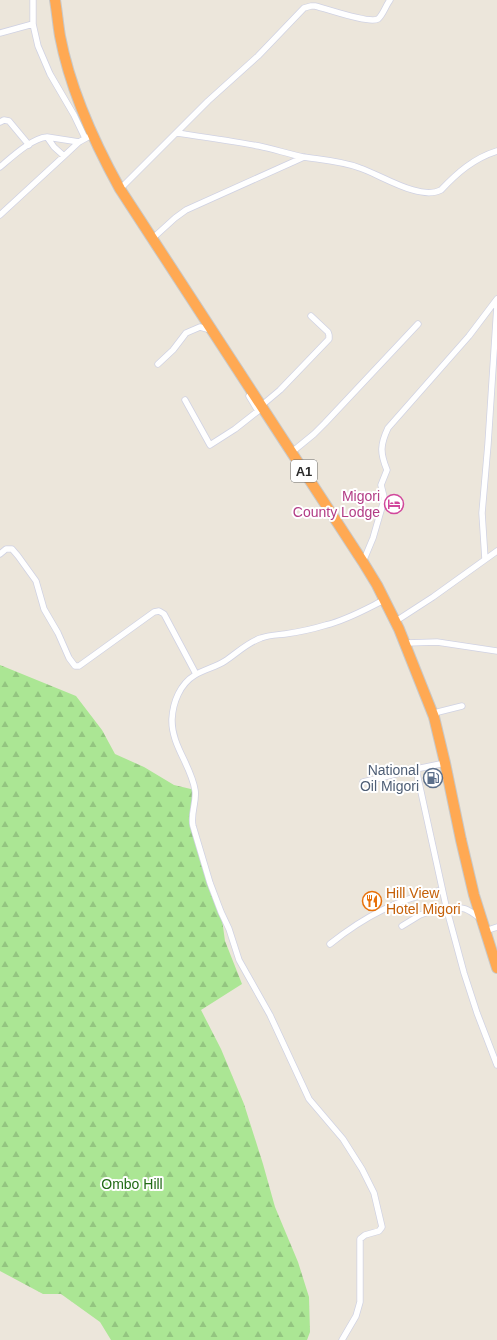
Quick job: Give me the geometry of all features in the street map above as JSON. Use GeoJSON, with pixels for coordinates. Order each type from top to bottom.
{"type":"FeatureCollection","features":[{"type":"Feature","properties":{"kind":"highway","name":"A1"},"geometry":{"type":"LineString","coordinates":[[55,0],[60,37],[78,96],[88,136],[120,189],[214,331],[363,562],[396,621],[406,643],[434,717],[461,840],[481,919],[497,968]]}},
{"type":"Feature","properties":{"kind":"street"},"geometry":{"type":"LineString","coordinates":[[0,215],[79,142],[88,136],[50,74],[38,46],[33,24],[34,0]]}},
{"type":"Feature","properties":{"kind":"street"},"geometry":{"type":"LineString","coordinates":[[120,189],[220,90],[258,56],[304,8],[316,6],[360,19],[373,20],[380,17],[390,0]]}},
{"type":"Feature","properties":{"kind":"street"},"geometry":{"type":"LineString","coordinates":[[0,33],[33,24]]}},
{"type":"Feature","properties":{"kind":"street"},"geometry":{"type":"LineString","coordinates":[[0,122],[4,120],[8,121],[29,145]]}},
{"type":"Feature","properties":{"kind":"street"},"geometry":{"type":"LineString","coordinates":[[177,133],[259,146],[304,157],[346,163],[409,188],[432,193],[441,190],[458,173],[472,162],[497,151]]}},
{"type":"Feature","properties":{"kind":"street"},"geometry":{"type":"LineString","coordinates":[[0,167],[40,138],[47,137],[79,142]]}},
{"type":"Feature","properties":{"kind":"street"},"geometry":{"type":"LineString","coordinates":[[47,137],[54,147],[64,156]]}},
{"type":"Feature","properties":{"kind":"street"},"geometry":{"type":"LineString","coordinates":[[153,238],[186,210],[304,157]]}},
{"type":"Feature","properties":{"kind":"street"},"geometry":{"type":"LineString","coordinates":[[363,562],[373,538],[384,498],[381,485],[387,470],[382,458],[381,448],[388,428],[469,336],[497,299]]}},
{"type":"Feature","properties":{"kind":"street"},"geometry":{"type":"LineString","coordinates":[[485,559],[482,513],[497,306]]}},
{"type":"Feature","properties":{"kind":"street"},"geometry":{"type":"LineString","coordinates":[[261,406],[280,390],[329,338],[330,336],[328,332],[311,316]]}},
{"type":"Feature","properties":{"kind":"street"},"geometry":{"type":"LineString","coordinates":[[292,452],[325,423],[418,324]]}},
{"type":"Feature","properties":{"kind":"street"},"geometry":{"type":"LineString","coordinates":[[158,364],[173,350],[186,333],[200,327],[214,331],[258,411],[235,429],[210,445],[186,400]]}},
{"type":"Feature","properties":{"kind":"street"},"geometry":{"type":"LineString","coordinates":[[0,554],[6,549],[12,549],[28,569],[38,585],[44,609],[58,633],[69,658],[75,666],[79,666],[154,612],[159,611],[164,614],[196,674]]}},
{"type":"Feature","properties":{"kind":"street"},"geometry":{"type":"LineString","coordinates":[[396,621],[497,551]]}},
{"type":"Feature","properties":{"kind":"street"},"geometry":{"type":"LineString","coordinates":[[342,1340],[356,1316],[360,1302],[360,1238],[381,1229],[381,1220],[374,1193],[362,1169],[343,1139],[309,1100],[270,1015],[239,960],[229,929],[210,883],[192,822],[196,795],[193,783],[177,745],[172,728],[173,710],[175,700],[185,684],[196,674],[223,662],[259,638],[327,625],[356,614],[384,600]]}},
{"type":"Feature","properties":{"kind":"street"},"geometry":{"type":"LineString","coordinates":[[406,643],[448,642],[497,651]]}},
{"type":"Feature","properties":{"kind":"street"},"geometry":{"type":"LineString","coordinates":[[434,717],[438,712],[462,706]]}},
{"type":"Feature","properties":{"kind":"street"},"geometry":{"type":"LineString","coordinates":[[363,782],[445,763]]}},
{"type":"Feature","properties":{"kind":"street"},"geometry":{"type":"LineString","coordinates":[[416,769],[446,908],[464,974],[497,1065]]}},
{"type":"Feature","properties":{"kind":"street"},"geometry":{"type":"LineString","coordinates":[[330,944],[360,921],[385,908],[413,897],[442,890]]}},
{"type":"Feature","properties":{"kind":"street"},"geometry":{"type":"LineString","coordinates":[[402,926],[420,915],[446,908],[465,908],[481,919]]}},
{"type":"Feature","properties":{"kind":"street"},"geometry":{"type":"LineString","coordinates":[[485,931],[497,928]]}},
{"type":"Feature","properties":{"kind":"green space","name":"Ombo Hill"},"geometry":{"type":"Polygon","coordinates":[[[0,665],[76,696],[102,730],[115,754],[144,767],[174,785],[195,790],[192,813],[203,862],[221,912],[225,941],[242,984],[201,1010],[221,1049],[244,1104],[275,1207],[298,1262],[309,1297],[310,1332],[307,1340],[111,1340],[100,1322],[61,1294],[43,1294],[0,1271],[0,665]]]}},
{"type":"Feature","properties":{"kind":"place","name":"Migori County Lodge"},"geometry":{"type":"Point","coordinates":[394,504]}},
{"type":"Feature","properties":{"kind":"place","name":"National Oil Migori"},"geometry":{"type":"Point","coordinates":[433,778]}},
{"type":"Feature","properties":{"kind":"place","name":"Hill View Hotel Migori"},"geometry":{"type":"Point","coordinates":[372,901]}}]}
